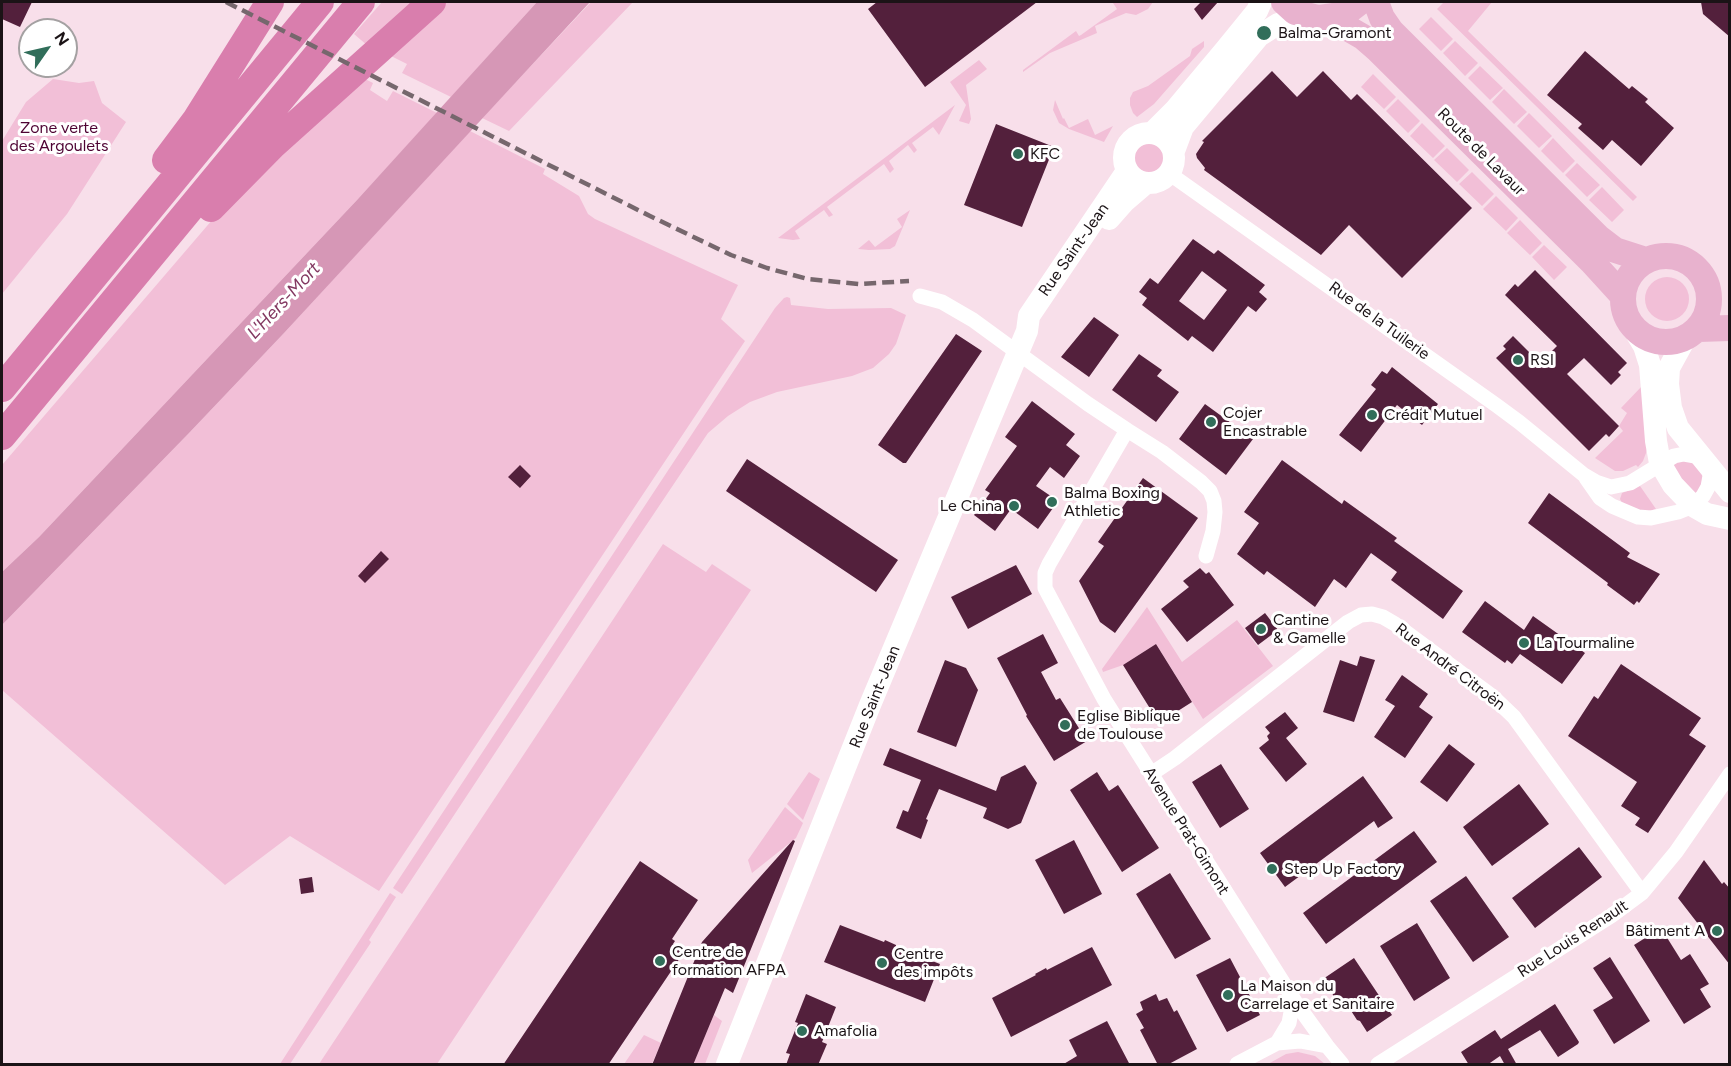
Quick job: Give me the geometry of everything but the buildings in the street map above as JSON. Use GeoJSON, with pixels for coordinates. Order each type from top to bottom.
{"type":"FeatureCollection","features":[{"type":"Feature","properties":{"kind":"highway"},"geometry":{"type":"LineString","coordinates":[[9,379],[98,246],[144,190],[196,120],[270,2]]}},
{"type":"Feature","properties":{"kind":"highway"},"geometry":{"type":"LineString","coordinates":[[9,379],[320,2]]}},
{"type":"Feature","properties":{"kind":"highway"},"geometry":{"type":"LineString","coordinates":[[2,436],[360,2]]}},
{"type":"Feature","properties":{"kind":"highway"},"geometry":{"type":"LineString","coordinates":[[173,227],[198,222],[274,144],[432,2]]}},
{"type":"Feature","properties":{"kind":"main road","name":"Route de Lavaur"},"geometry":{"type":"LineString","coordinates":[[1284,2],[1295,12],[1318,17],[1363,37],[1378,50],[1592,262],[1623,296]]}},
{"type":"Feature","properties":{"kind":"main road"},"geometry":{"type":"LineString","coordinates":[[1318,17],[1347,12],[1360,2]]}},
{"type":"Feature","properties":{"kind":"main road","name":"Route de Lavaur"},"geometry":{"type":"LineString","coordinates":[[1376,2],[1382,18],[1391,31],[1598,237],[1616,250],[1646,260]]}},
{"type":"Feature","properties":{"kind":"main road"},"geometry":{"type":"LineString","coordinates":[[1692,333],[1704,320],[1710,299],[1708,288],[1700,271],[1684,259],[1665,255],[1646,260],[1637,266],[1625,285],[1623,296],[1625,313],[1639,333],[1653,340],[1674,342],[1692,333],[1730,328]]}},
{"type":"Feature","properties":{"kind":"main road"},"geometry":{"type":"LineString","coordinates":[[1708,288],[1730,302]]}},
{"type":"Feature","properties":{"kind":"street"},"geometry":{"type":"LineString","coordinates":[[1152,133],[1175,110],[1226,50],[1257,11],[1261,2]]}},
{"type":"Feature","properties":{"kind":"street"},"geometry":{"type":"LineString","coordinates":[[1174,151],[1183,127],[1259,36],[1278,24],[1318,17]]}},
{"type":"Feature","properties":{"kind":"street"},"geometry":{"type":"LineString","coordinates":[[1144,133],[1152,133],[1166,139],[1174,151],[1175,159],[1170,174],[1159,182],[1136,177],[1124,162],[1127,146],[1137,136],[1144,133]]}},
{"type":"Feature","properties":{"kind":"street","name":"Rue de la Tuilerie"},"geometry":{"type":"LineString","coordinates":[[1170,174],[1520,422],[1584,476],[1600,498],[1623,512],[1638,517],[1651,518],[1693,506]]}},
{"type":"Feature","properties":{"kind":"street","name":"Rue Saint-Jean"},"geometry":{"type":"LineString","coordinates":[[727,1065],[870,705],[1027,331],[1038,322],[1111,216],[1124,202],[1136,177]]}},
{"type":"Feature","properties":{"kind":"street"},"geometry":{"type":"LineString","coordinates":[[920,296],[942,302],[956,309],[1088,404],[1162,452],[1201,482],[1210,491],[1215,512],[1213,531],[1206,556]]}},
{"type":"Feature","properties":{"kind":"street"},"geometry":{"type":"LineString","coordinates":[[1629,321],[1644,346],[1650,365],[1660,463],[1673,485],[1693,506],[1707,513],[1730,519]]}},
{"type":"Feature","properties":{"kind":"street"},"geometry":{"type":"LineString","coordinates":[[1692,333],[1669,368],[1671,408],[1678,428],[1730,492]]}},
{"type":"Feature","properties":{"kind":"street","name":"Avenue Prat-Gimont"},"geometry":{"type":"LineString","coordinates":[[1127,430],[1049,564],[1045,573],[1045,588],[1104,699],[1296,1003],[1342,1065]]}},
{"type":"Feature","properties":{"kind":"street","name":"Rue de la Tuilerie"},"geometry":{"type":"LineString","coordinates":[[1584,476],[1611,487],[1630,483],[1674,456],[1684,454],[1706,464]]}},
{"type":"Feature","properties":{"kind":"street"},"geometry":{"type":"LineString","coordinates":[[1693,506],[1708,487],[1706,464]]}},
{"type":"Feature","properties":{"kind":"street","name":"Rue André Citroën"},"geometry":{"type":"LineString","coordinates":[[1151,774],[1348,622],[1361,615],[1372,614],[1395,624],[1492,696],[1514,717],[1642,892]]}},
{"type":"Feature","properties":{"kind":"street","name":"Rue Louis Renault"},"geometry":{"type":"LineString","coordinates":[[1378,1065],[1585,933],[1642,892],[1676,852],[1730,774]]}},
{"type":"Feature","properties":{"kind":"street"},"geometry":{"type":"LineString","coordinates":[[1277,1043],[1289,1023],[1296,1003]]}},
{"type":"Feature","properties":{"kind":"street"},"geometry":{"type":"LineString","coordinates":[[1237,1065],[1277,1043],[1300,1041],[1327,1046]]}},
{"type":"Feature","properties":{"kind":"green space"},"geometry":{"type":"Polygon","coordinates":[[[382,2],[416,2],[368,46],[354,34],[382,2]]]}},
{"type":"Feature","properties":{"kind":"green space"},"geometry":{"type":"Polygon","coordinates":[[[445,2],[537,2],[451,97],[402,73],[407,64],[385,53],[445,2]]]}},
{"type":"Feature","properties":{"kind":"green space"},"geometry":{"type":"Polygon","coordinates":[[[591,2],[633,2],[509,131],[482,118],[591,2]]]}},
{"type":"Feature","properties":{"kind":"green space"},"geometry":{"type":"Polygon","coordinates":[[[1153,2],[1148,9],[1136,15],[1126,13],[1095,26],[1097,33],[1050,53],[1023,72],[1076,31],[1079,36],[1081,35],[1117,9],[1113,3],[1153,2]]]}},
{"type":"Feature","properties":{"kind":"green space"},"geometry":{"type":"Polygon","coordinates":[[[1444,2],[1492,2],[1468,31],[1637,197],[1633,201],[1437,9],[1444,2]]]}},
{"type":"Feature","properties":{"kind":"green space"},"geometry":{"type":"Polygon","coordinates":[[[1431,17],[1453,39],[1441,51],[1419,29],[1431,17]]]}},
{"type":"Feature","properties":{"kind":"green space"},"geometry":{"type":"Polygon","coordinates":[[[1204,41],[1204,47],[1154,104],[1137,117],[1130,105],[1133,92],[1148,86],[1190,56],[1192,49],[1204,41]]]}},
{"type":"Feature","properties":{"kind":"green space"},"geometry":{"type":"Polygon","coordinates":[[[1455,41],[1478,63],[1465,76],[1443,53],[1455,41]]]}},
{"type":"Feature","properties":{"kind":"green space"},"geometry":{"type":"Polygon","coordinates":[[[979,60],[987,69],[966,85],[971,119],[969,124],[959,121],[966,105],[950,82],[979,60]]]}},
{"type":"Feature","properties":{"kind":"green space"},"geometry":{"type":"Polygon","coordinates":[[[1480,66],[1503,88],[1490,100],[1468,78],[1480,66]]]}},
{"type":"Feature","properties":{"kind":"green space"},"geometry":{"type":"Polygon","coordinates":[[[1373,74],[1396,97],[1384,109],[1361,87],[1373,74]]]}},
{"type":"Feature","properties":{"kind":"green space"},"geometry":{"type":"Polygon","coordinates":[[[359,76],[373,83],[370,90],[387,101],[393,91],[437,113],[39,537],[2,572],[2,465],[237,191],[359,76]]]}},
{"type":"Feature","properties":{"kind":"green space","name":"Zone verte des Argoulets"},"geometry":{"type":"Polygon","coordinates":[[[53,79],[79,83],[94,81],[102,103],[126,122],[67,214],[2,294],[2,141],[26,102],[53,79]]]}},
{"type":"Feature","properties":{"kind":"green space"},"geometry":{"type":"Polygon","coordinates":[[[1504,89],[1527,112],[1514,124],[1492,102],[1504,89]]]}},
{"type":"Feature","properties":{"kind":"green space"},"geometry":{"type":"Polygon","coordinates":[[[1398,99],[1420,121],[1408,133],[1386,111],[1398,99]]]}},
{"type":"Feature","properties":{"kind":"green space"},"geometry":{"type":"Polygon","coordinates":[[[1055,100],[1069,128],[1088,119],[1095,135],[1113,126],[1104,142],[1069,129],[1059,123],[1053,110],[1055,100]]]}},
{"type":"Feature","properties":{"kind":"green space"},"geometry":{"type":"Polygon","coordinates":[[[955,105],[939,135],[933,127],[912,143],[917,150],[914,153],[908,145],[889,161],[894,169],[890,173],[884,164],[827,207],[833,215],[829,217],[824,210],[795,231],[800,239],[778,238],[955,105]]]}},
{"type":"Feature","properties":{"kind":"green space"},"geometry":{"type":"Polygon","coordinates":[[[1529,113],[1552,136],[1539,148],[1517,126],[1529,113]]]}},
{"type":"Feature","properties":{"kind":"green space"},"geometry":{"type":"Polygon","coordinates":[[[1422,123],[1445,146],[1433,158],[1410,136],[1422,123]]]}},
{"type":"Feature","properties":{"kind":"green space"},"geometry":{"type":"Polygon","coordinates":[[[470,131],[545,169],[543,174],[579,196],[588,214],[595,219],[738,285],[721,319],[745,341],[379,891],[290,836],[225,885],[2,690],[2,625],[285,332],[470,131]]]}},
{"type":"Feature","properties":{"kind":"green space"},"geometry":{"type":"Polygon","coordinates":[[[1553,138],[1575,161],[1563,173],[1541,151],[1553,138]]]}},
{"type":"Feature","properties":{"kind":"green space"},"geometry":{"type":"Polygon","coordinates":[[[1149,143],[1161,147],[1165,159],[1161,171],[1149,175],[1137,171],[1133,159],[1137,147],[1149,143]]]}},
{"type":"Feature","properties":{"kind":"green space"},"geometry":{"type":"Polygon","coordinates":[[[1447,148],[1469,170],[1457,182],[1434,160],[1447,148]]]}},
{"type":"Feature","properties":{"kind":"green space"},"geometry":{"type":"Polygon","coordinates":[[[1577,163],[1600,185],[1587,197],[1565,175],[1577,163]]]}},
{"type":"Feature","properties":{"kind":"green space"},"geometry":{"type":"Polygon","coordinates":[[[1472,172],[1494,194],[1482,206],[1459,184],[1472,172]]]}},
{"type":"Feature","properties":{"kind":"green space"},"geometry":{"type":"Polygon","coordinates":[[[1602,187],[1624,210],[1612,222],[1589,200],[1602,187]]]}},
{"type":"Feature","properties":{"kind":"green space"},"geometry":{"type":"Polygon","coordinates":[[[1496,196],[1518,218],[1506,231],[1483,209],[1496,196]]]}},
{"type":"Feature","properties":{"kind":"green space"},"geometry":{"type":"Polygon","coordinates":[[[910,210],[895,246],[890,249],[858,249],[869,240],[875,247],[902,227],[897,219],[910,210]]]}},
{"type":"Feature","properties":{"kind":"green space"},"geometry":{"type":"Polygon","coordinates":[[[1520,220],[1542,243],[1530,255],[1507,233],[1520,220]]]}},
{"type":"Feature","properties":{"kind":"green space"},"geometry":{"type":"Polygon","coordinates":[[[1544,245],[1567,267],[1554,280],[1532,257],[1544,245]]]}},
{"type":"Feature","properties":{"kind":"green space"},"geometry":{"type":"Polygon","coordinates":[[[1667,277],[1676,278],[1683,283],[1688,290],[1688,308],[1683,315],[1676,320],[1667,321],[1658,320],[1651,315],[1646,308],[1645,299],[1646,290],[1651,283],[1658,278],[1667,277]]]}},
{"type":"Feature","properties":{"kind":"green space"},"geometry":{"type":"Polygon","coordinates":[[[787,297],[790,298],[791,305],[828,309],[891,308],[906,315],[896,344],[889,354],[873,368],[852,376],[777,392],[750,402],[728,416],[708,433],[402,894],[393,888],[775,308],[787,297]]]}},
{"type":"Feature","properties":{"kind":"green space"},"geometry":{"type":"Polygon","coordinates":[[[1642,386],[1648,444],[1646,453],[1638,467],[1636,465],[1623,471],[1615,471],[1595,458],[1623,431],[1619,426],[1627,413],[1621,408],[1642,386]]]}},
{"type":"Feature","properties":{"kind":"green space"},"geometry":{"type":"Polygon","coordinates":[[[1677,461],[1690,461],[1696,465],[1703,476],[1701,487],[1692,497],[1670,465],[1677,461]]]}},
{"type":"Feature","properties":{"kind":"green space"},"geometry":{"type":"Polygon","coordinates":[[[1640,486],[1656,509],[1645,512],[1623,505],[1620,499],[1622,493],[1640,486]]]}},
{"type":"Feature","properties":{"kind":"green space"},"geometry":{"type":"Polygon","coordinates":[[[663,544],[706,572],[712,564],[751,590],[437,1064],[319,1064],[663,544]]]}},
{"type":"Feature","properties":{"kind":"green space"},"geometry":{"type":"Polygon","coordinates":[[[1147,607],[1182,662],[1237,620],[1273,666],[1203,719],[1156,644],[1123,665],[1103,672],[1102,669],[1147,607]]]}},
{"type":"Feature","properties":{"kind":"green space"},"geometry":{"type":"Polygon","coordinates":[[[809,772],[820,779],[803,820],[787,804],[809,772]]]}},
{"type":"Feature","properties":{"kind":"green space"},"geometry":{"type":"Polygon","coordinates":[[[785,807],[803,823],[796,838],[752,873],[748,860],[785,807]]]}},
{"type":"Feature","properties":{"kind":"green space"},"geometry":{"type":"Polygon","coordinates":[[[390,893],[396,897],[369,940],[370,944],[290,1064],[280,1064],[390,893]]]}},
{"type":"Feature","properties":{"kind":"green space"},"geometry":{"type":"Polygon","coordinates":[[[714,1015],[722,1021],[705,1064],[693,1064],[714,1015]]]}},
{"type":"Feature","properties":{"kind":"green space"},"geometry":{"type":"Polygon","coordinates":[[[644,1035],[661,1043],[652,1064],[624,1064],[644,1035]]]}},
{"type":"Feature","properties":{"kind":"green space"},"geometry":{"type":"Polygon","coordinates":[[[1298,1052],[1315,1056],[1325,1064],[1268,1064],[1286,1054],[1298,1052]]]}},
{"type":"Feature","properties":{"kind":"water","name":"L'Hers-Mort"},"geometry":{"type":"Polygon","coordinates":[[[537,2],[590,2],[285,332],[2,625],[2,572],[39,537],[357,200],[537,2]]]}},
{"type":"Feature","properties":{"kind":"railway"},"geometry":{"type":"LineString","coordinates":[[226,2],[731,255],[808,279],[859,284],[909,281]]}},
{"type":"Feature","properties":{"kind":"place","name":"Balma-Gramont"},"geometry":{"type":"Point","coordinates":[1264,33]}},
{"type":"Feature","properties":{"kind":"place","name":"KFC"},"geometry":{"type":"Point","coordinates":[1018,154]}},
{"type":"Feature","properties":{"kind":"place","name":"RSI"},"geometry":{"type":"Point","coordinates":[1518,360]}},
{"type":"Feature","properties":{"kind":"place","name":"Crédit Mutuel"},"geometry":{"type":"Point","coordinates":[1372,415]}},
{"type":"Feature","properties":{"kind":"place","name":"Cojer Encastrable"},"geometry":{"type":"Point","coordinates":[1211,422]}},
{"type":"Feature","properties":{"kind":"place","name":"Balma Boxing Athletic"},"geometry":{"type":"Point","coordinates":[1052,502]}},
{"type":"Feature","properties":{"kind":"place","name":"Le China"},"geometry":{"type":"Point","coordinates":[1014,506]}},
{"type":"Feature","properties":{"kind":"place","name":"Cantine & Gamelle"},"geometry":{"type":"Point","coordinates":[1261,629]}},
{"type":"Feature","properties":{"kind":"place","name":"La Tourmaline"},"geometry":{"type":"Point","coordinates":[1524,643]}},
{"type":"Feature","properties":{"kind":"place","name":"Eglise Biblique de Toulouse"},"geometry":{"type":"Point","coordinates":[1065,725]}},
{"type":"Feature","properties":{"kind":"place","name":"Step Up Factory"},"geometry":{"type":"Point","coordinates":[1272,869]}},
{"type":"Feature","properties":{"kind":"place","name":"Bâtiment A"},"geometry":{"type":"Point","coordinates":[1717,931]}},
{"type":"Feature","properties":{"kind":"place","name":"Centre de formation AFPA"},"geometry":{"type":"Point","coordinates":[660,961]}},
{"type":"Feature","properties":{"kind":"place","name":"Centre des impôts"},"geometry":{"type":"Point","coordinates":[882,963]}},
{"type":"Feature","properties":{"kind":"place","name":"La Maison du Carrelage et Sanitaire"},"geometry":{"type":"Point","coordinates":[1228,995]}},
{"type":"Feature","properties":{"kind":"place","name":"Amafolia"},"geometry":{"type":"Point","coordinates":[802,1031]}}]}
